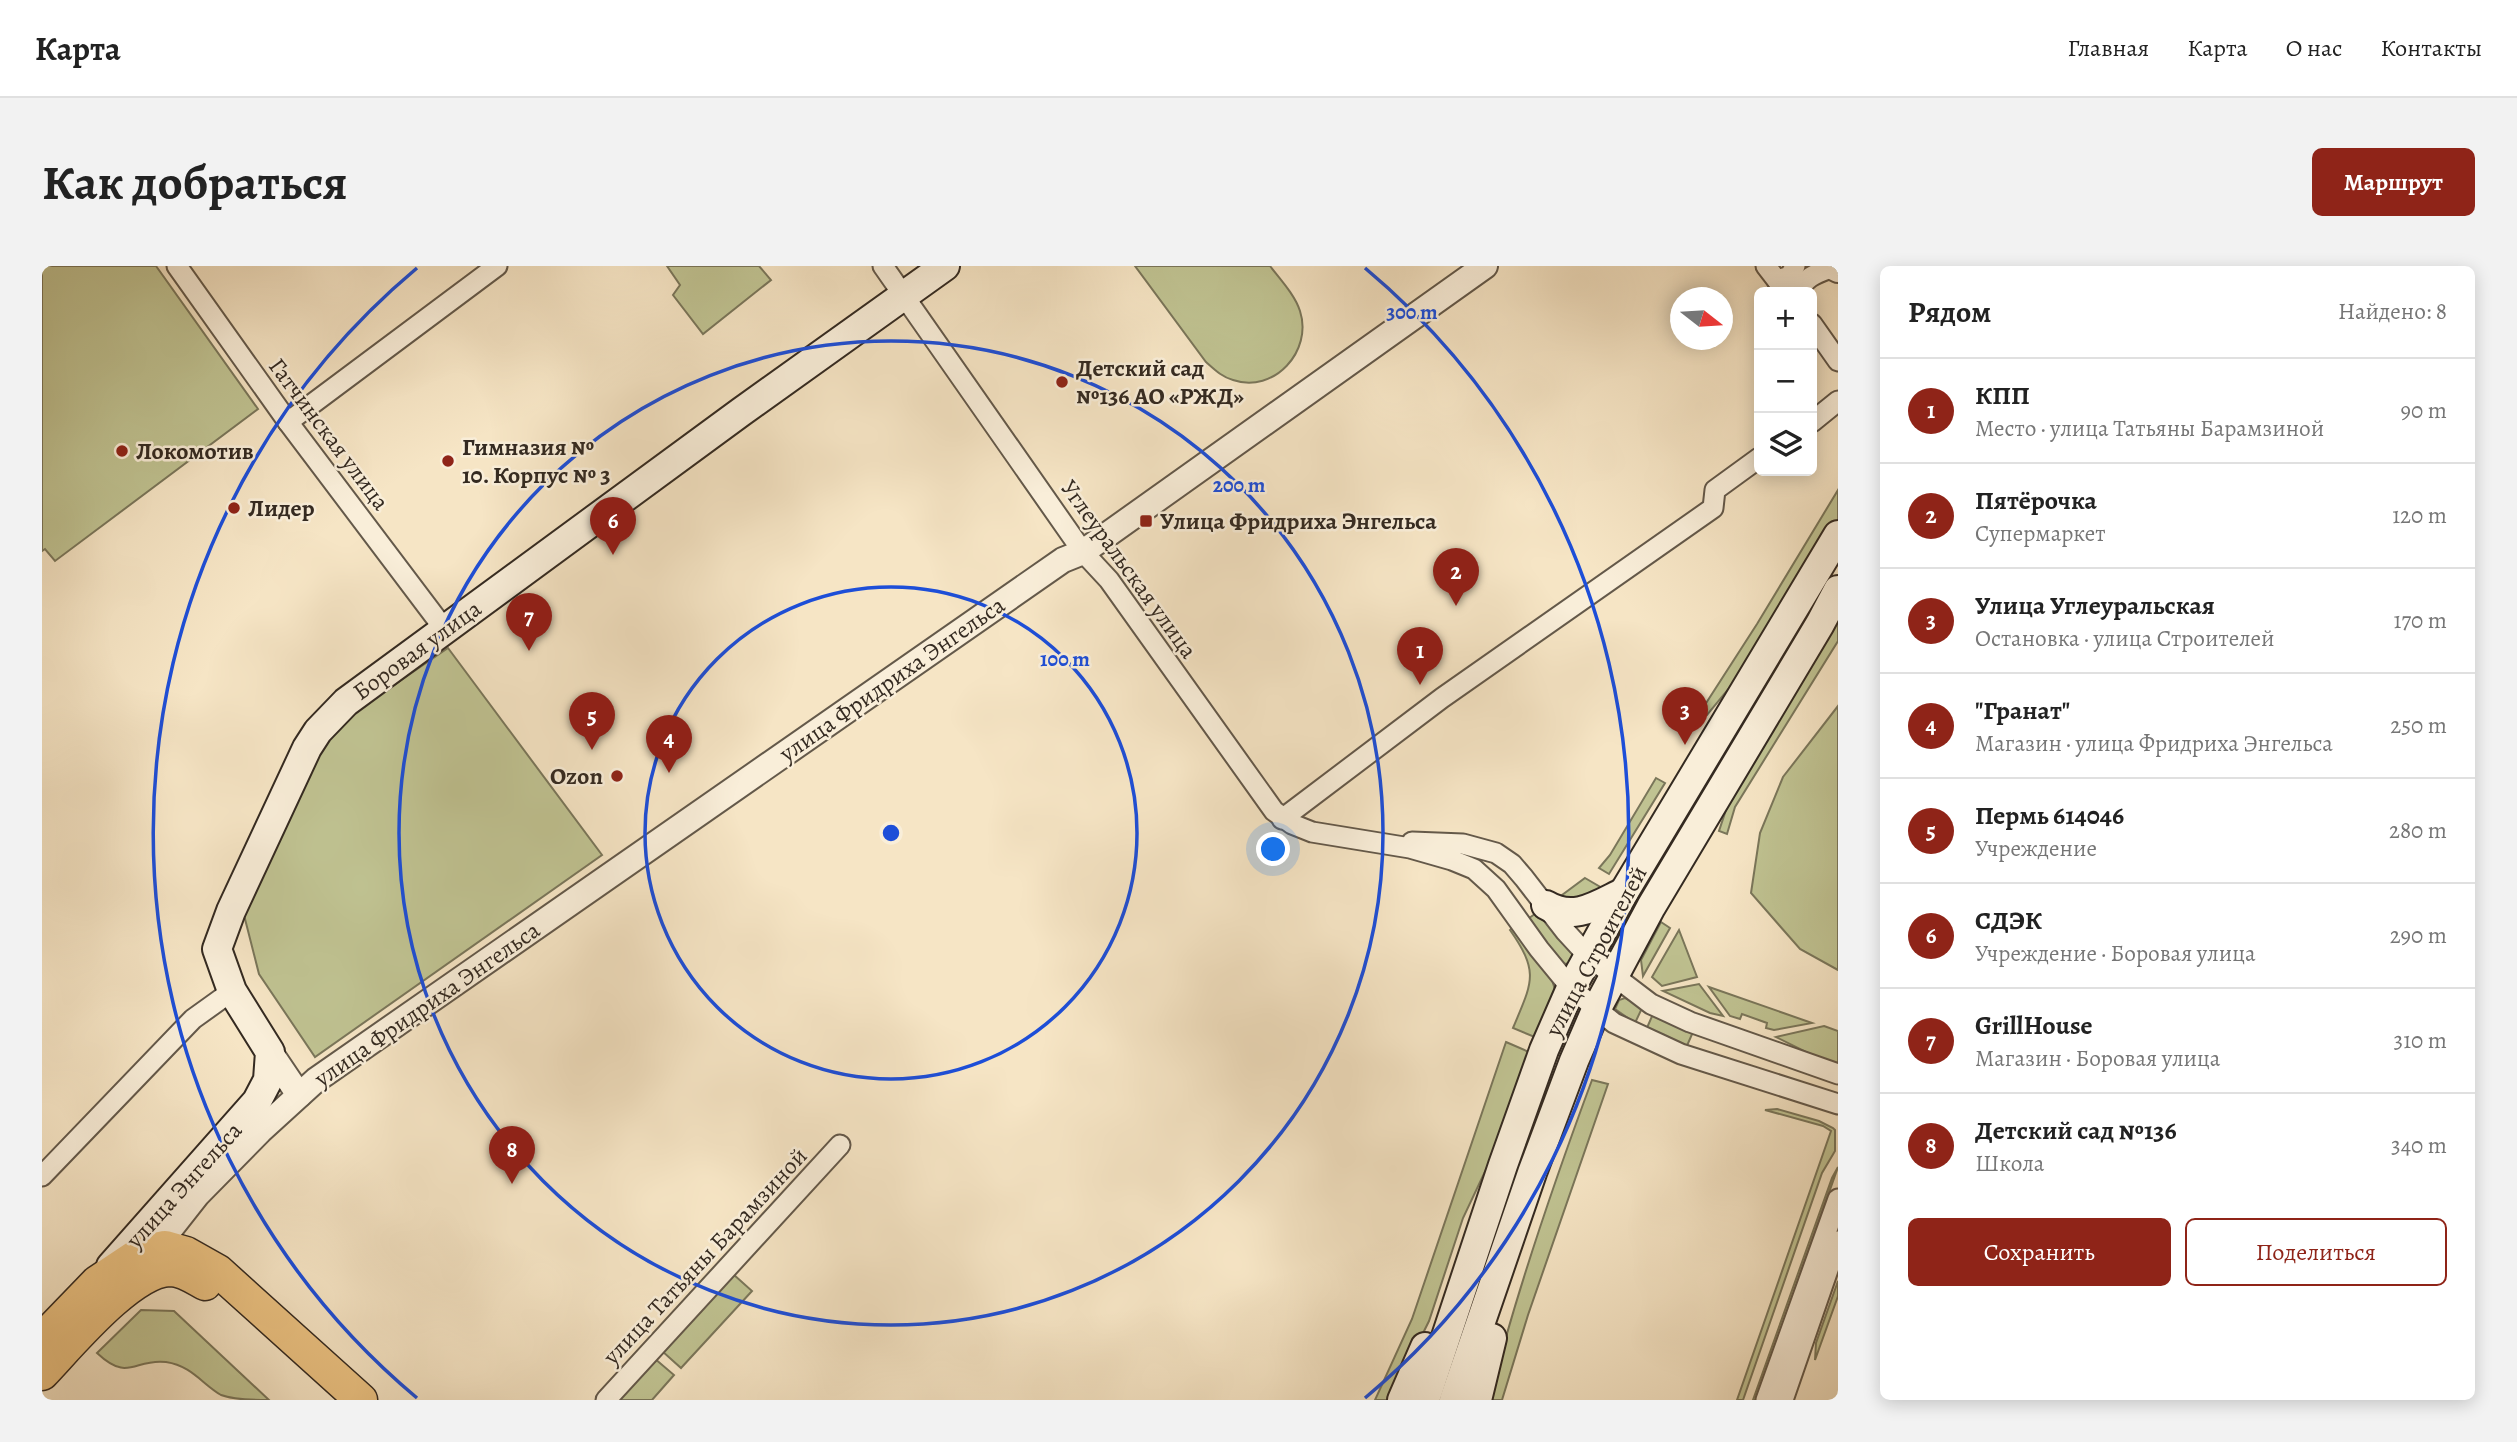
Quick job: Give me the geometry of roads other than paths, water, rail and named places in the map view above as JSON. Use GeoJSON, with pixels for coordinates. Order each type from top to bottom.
{"type":"FeatureCollection","features":[{"type":"Feature","properties":{"kind":"main road","name":"Боровая улица"},"geometry":{"type":"LineString","coordinates":[[270,1052],[232,991],[217,949],[231,911],[307,747],[318,731],[346,702],[945,266]]}},
{"type":"Feature","properties":{"kind":"main road","name":"улица Строителей"},"geometry":{"type":"LineString","coordinates":[[1425,1400],[1503,1165],[1549,1039],[1572,988],[1624,892],[1838,535]]}},
{"type":"Feature","properties":{"kind":"main road","name":"улица Строителей"},"geometry":{"type":"LineString","coordinates":[[1454,1400],[1532,1173],[1596,1010],[1651,907],[1838,590]]}},
{"type":"Feature","properties":{"kind":"main road"},"geometry":{"type":"LineString","coordinates":[[1546,905],[1556,912],[1583,912],[1624,892]]}},
{"type":"Feature","properties":{"kind":"main road"},"geometry":{"type":"LineString","coordinates":[[240,1120],[257,1101],[268,1080],[270,1052]]}},
{"type":"Feature","properties":{"kind":"main road","name":"улица Энгельса"},"geometry":{"type":"LineString","coordinates":[[42,1374],[101,1295],[191,1188],[240,1120]]}},
{"type":"Feature","properties":{"kind":"main road"},"geometry":{"type":"LineString","coordinates":[[1402,1400],[1503,1165]]}},
{"type":"Feature","properties":{"kind":"main road"},"geometry":{"type":"LineString","coordinates":[[1477,1400],[1532,1173]]}},
{"type":"Feature","properties":{"kind":"main road"},"geometry":{"type":"LineString","coordinates":[[167,1243],[169,1212],[175,1194],[191,1188]]}},
{"type":"Feature","properties":{"kind":"main road"},"geometry":{"type":"LineString","coordinates":[[167,1243],[361,1400]]}},
{"type":"Feature","properties":{"kind":"main road"},"geometry":{"type":"LineString","coordinates":[[101,1295],[142,1252],[167,1243]]}},
{"type":"Feature","properties":{"kind":"main road"},"geometry":{"type":"LineString","coordinates":[[101,1295],[116,1298],[149,1276],[169,1270],[212,1278],[337,1400]]}},
{"type":"Feature","properties":{"kind":"main road","name":"улица Энгельса"},"geometry":{"type":"LineString","coordinates":[[42,1339],[101,1295]]}},
{"type":"Feature","properties":{"kind":"street","name":"Гатчинская улица"},"geometry":{"type":"LineString","coordinates":[[177,266],[288,422],[445,630]]}},
{"type":"Feature","properties":{"kind":"street"},"geometry":{"type":"LineString","coordinates":[[288,422],[497,266]]}},
{"type":"Feature","properties":{"kind":"street","name":"Углеуральская улица"},"geometry":{"type":"LineString","coordinates":[[883,266],[1083,552],[1108,580],[1274,811],[1282,819],[1312,832],[1377,844]]}},
{"type":"Feature","properties":{"kind":"street","name":"улица Фридриха Энгельса"},"geometry":{"type":"LineString","coordinates":[[299,1095],[316,1080],[1063,560],[1083,552],[1485,266]]}},
{"type":"Feature","properties":{"kind":"street"},"geometry":{"type":"LineString","coordinates":[[1776,280],[1790,276],[1796,266]]}},
{"type":"Feature","properties":{"kind":"street"},"geometry":{"type":"LineString","coordinates":[[1801,287],[1809,277],[1833,268]]}},
{"type":"Feature","properties":{"kind":"street"},"geometry":{"type":"LineString","coordinates":[[1817,331],[1838,361]]}},
{"type":"Feature","properties":{"kind":"street"},"geometry":{"type":"LineString","coordinates":[[1817,418],[1838,401]]}},
{"type":"Feature","properties":{"kind":"street"},"geometry":{"type":"LineString","coordinates":[[1282,819],[1442,698],[1713,508],[1715,490],[1754,462]]}},
{"type":"Feature","properties":{"kind":"street"},"geometry":{"type":"LineString","coordinates":[[1377,844],[1444,842],[1496,853],[1511,864],[1588,956],[1651,1004],[1690,1021],[1838,1073]]}},
{"type":"Feature","properties":{"kind":"street"},"geometry":{"type":"LineString","coordinates":[[1377,844],[1410,848],[1474,869],[1496,889],[1539,949],[1572,988],[1614,1023],[1681,1054],[1838,1104]]}},
{"type":"Feature","properties":{"kind":"street"},"geometry":{"type":"LineString","coordinates":[[42,1176],[193,1019],[232,991]]}},
{"type":"Feature","properties":{"kind":"street","name":"Боровая улица"},"geometry":{"type":"LineString","coordinates":[[270,1052],[299,1095]]}},
{"type":"Feature","properties":{"kind":"street","name":"улица Энгельса"},"geometry":{"type":"LineString","coordinates":[[240,1120],[299,1095]]}},
{"type":"Feature","properties":{"kind":"street","name":"улица Энгельса"},"geometry":{"type":"LineString","coordinates":[[212,1278],[189,1235],[187,1221],[191,1188],[299,1095]]}},
{"type":"Feature","properties":{"kind":"street","name":"улица Татьяны Барамзиной"},"geometry":{"type":"LineString","coordinates":[[606,1400],[840,1145]]}},
{"type":"Feature","properties":{"kind":"street"},"geometry":{"type":"LineString","coordinates":[[1766,1400],[1838,1199]]}},
{"type":"Feature","properties":{"kind":"street"},"geometry":{"type":"LineString","coordinates":[[1783,1400],[1838,1241]]}},
{"type":"Feature","properties":{"kind":"place","name":"Детский сад №136 АО «РЖД»"},"geometry":{"type":"Point","coordinates":[1062,382]}},
{"type":"Feature","properties":{"kind":"place","name":"Локомотив"},"geometry":{"type":"Point","coordinates":[122,451]}},
{"type":"Feature","properties":{"kind":"place","name":"Гимназия № 10. Корпус № 3"},"geometry":{"type":"Point","coordinates":[448,461]}},
{"type":"Feature","properties":{"kind":"place","name":"Лидер"},"geometry":{"type":"Point","coordinates":[234,508]}},
{"type":"Feature","properties":{"kind":"place","name":"Улица Фридриха Энгельса"},"geometry":{"type":"Point","coordinates":[1146,521]}},
{"type":"Feature","properties":{"kind":"place","name":"СДЭК"},"geometry":{"type":"Point","coordinates":[613,555]}},
{"type":"Feature","properties":{"kind":"place","name":"Пятёрочка"},"geometry":{"type":"Point","coordinates":[1456,606]}},
{"type":"Feature","properties":{"kind":"place","name":"GrillHouse"},"geometry":{"type":"Point","coordinates":[529,651]}},
{"type":"Feature","properties":{"kind":"place","name":"КПП"},"geometry":{"type":"Point","coordinates":[1420,685]}},
{"type":"Feature","properties":{"kind":"place","name":"Улица Углеуральская"},"geometry":{"type":"Point","coordinates":[1685,745]}},
{"type":"Feature","properties":{"kind":"place","name":"Пермь 614046"},"geometry":{"type":"Point","coordinates":[592,750]}},
{"type":"Feature","properties":{"kind":"place","name":"\"Гранат\""},"geometry":{"type":"Point","coordinates":[669,773]}},
{"type":"Feature","properties":{"kind":"place","name":"Ozon"},"geometry":{"type":"Point","coordinates":[617,776]}},
{"type":"Feature","properties":{"kind":"place","name":"Детский сад №136"},"geometry":{"type":"Point","coordinates":[512,1184]}}]}
